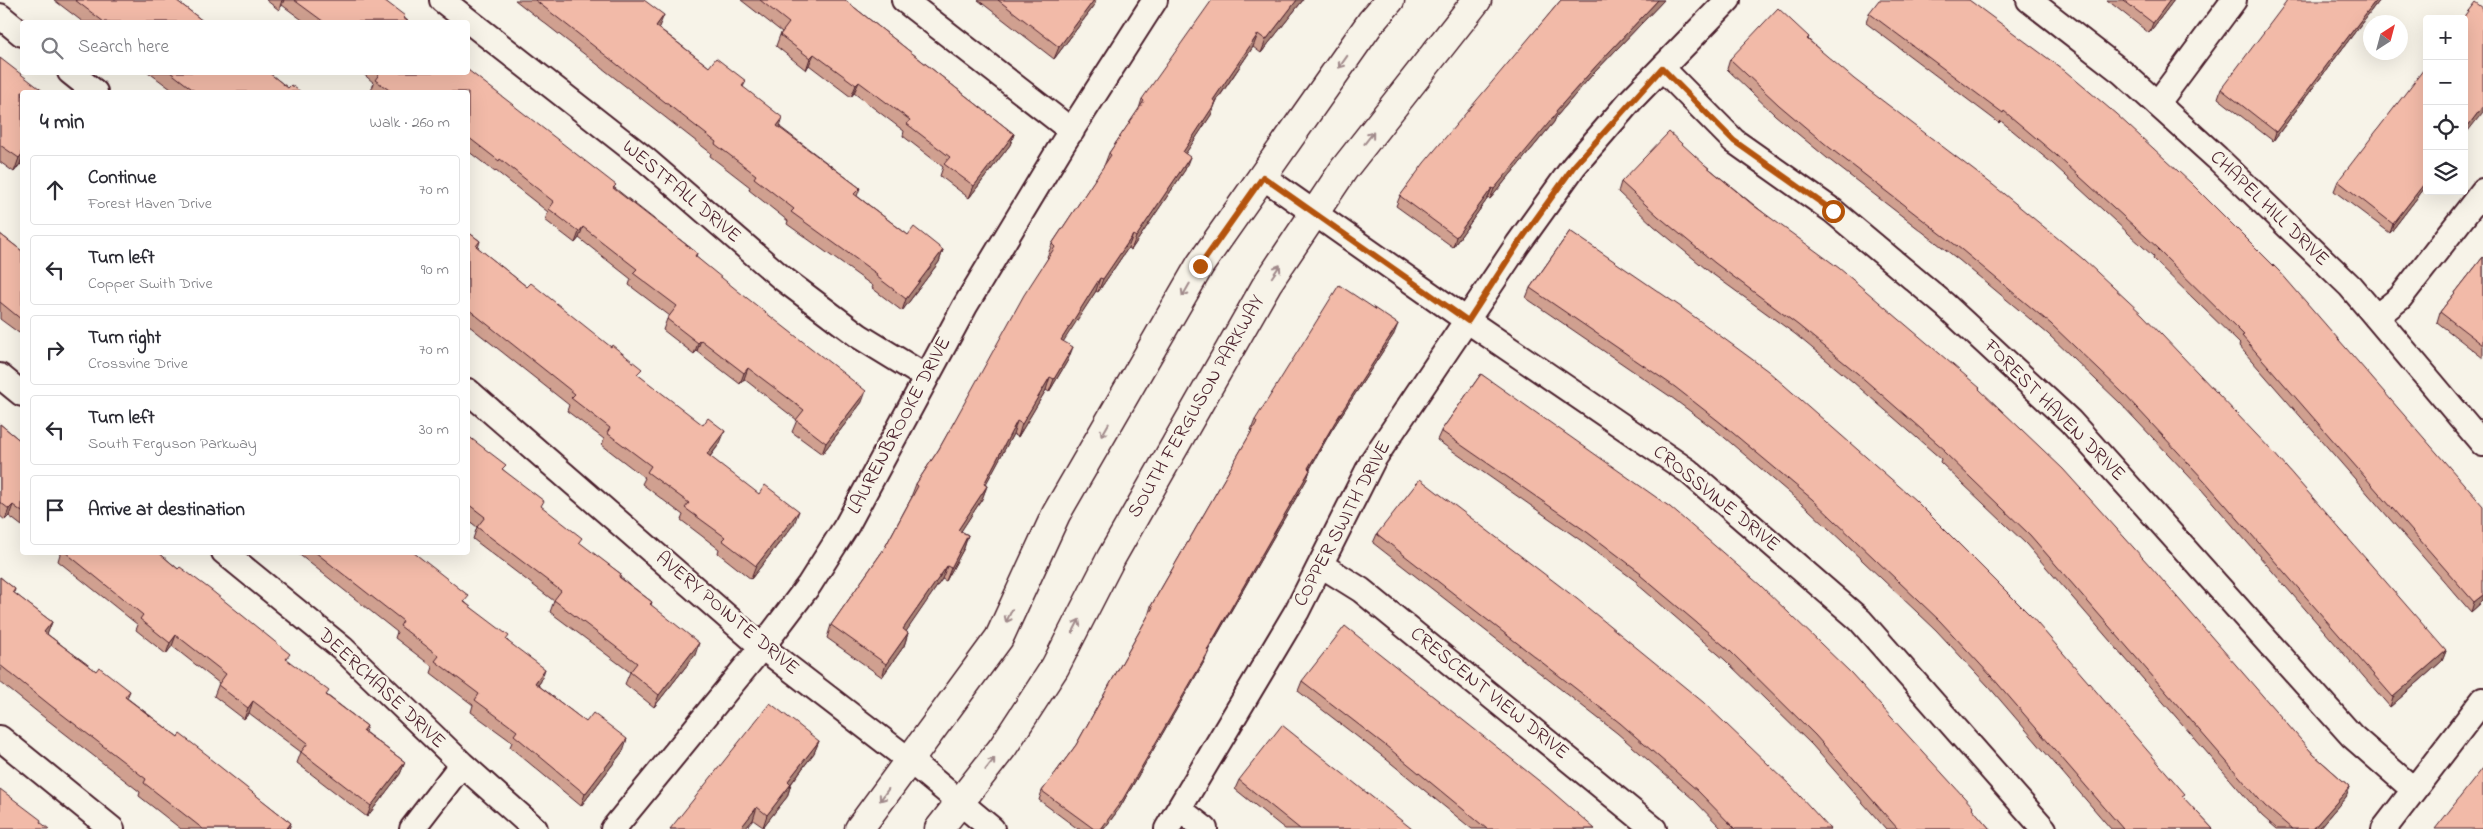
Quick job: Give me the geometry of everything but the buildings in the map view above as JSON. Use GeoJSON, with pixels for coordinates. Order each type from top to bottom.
{"type":"FeatureCollection","features":[{"type":"Feature","properties":{"kind":"street","name":"WESTFALL DRIVE"},"geometry":{"type":"LineString","coordinates":[[442,0],[468,20]]}},
{"type":"Feature","properties":{"kind":"street"},"geometry":{"type":"LineString","coordinates":[[904,0],[1072,131]]}},
{"type":"Feature","properties":{"kind":"street","name":"LAURENBROOKE DRIVE"},"geometry":{"type":"LineString","coordinates":[[613,829],[762,647],[809,585],[847,525],[965,306],[1072,131],[1156,0]]}},
{"type":"Feature","properties":{"kind":"street"},"geometry":{"type":"LineString","coordinates":[[859,829],[999,638],[1056,514],[1200,266],[1371,22],[1390,0]]}},
{"type":"Feature","properties":{"kind":"street","name":"SOUTH FERGUSON PARKWAY"},"geometry":{"type":"LineString","coordinates":[[939,829],[1003,747],[1055,667],[1112,558],[1267,284],[1344,170],[1477,0]]}},
{"type":"Feature","properties":{"kind":"street","name":"COPPER SWITH DRIVE"},"geometry":{"type":"LineString","coordinates":[[1167,829],[1297,611],[1373,460],[1518,244],[1574,166],[1662,68],[1728,0]]}},
{"type":"Feature","properties":{"kind":"street","name":"CHAPEL HILL DRIVE"},"geometry":{"type":"LineString","coordinates":[[2029,0],[2123,73],[2217,158],[2350,286],[2483,444]]}},
{"type":"Feature","properties":{"kind":"street"},"geometry":{"type":"LineString","coordinates":[[2157,104],[2234,0]]}},
{"type":"Feature","properties":{"kind":"street"},"geometry":{"type":"LineString","coordinates":[[0,16],[20,32]]}},
{"type":"Feature","properties":{"kind":"street","name":"WESTFALL DRIVE"},"geometry":{"type":"LineString","coordinates":[[470,22],[646,160],[782,278],[859,336],[926,377]]}},
{"type":"Feature","properties":{"kind":"street","name":"FOREST HAVEN DRIVE"},"geometry":{"type":"LineString","coordinates":[[1662,68],[1734,141],[1833,211],[1946,305],[2070,421],[2352,736],[2414,790]]}},
{"type":"Feature","properties":{"kind":"street"},"geometry":{"type":"LineString","coordinates":[[74,75],[92,90]]}},
{"type":"Feature","properties":{"kind":"street","name":"CROSSVINE DRIVE"},"geometry":{"type":"LineString","coordinates":[[1263,177],[1468,321],[1688,471],[1860,620],[2044,829]]}},
{"type":"Feature","properties":{"kind":"street"},"geometry":{"type":"LineString","coordinates":[[2376,316],[2400,298],[2483,191]]}},
{"type":"Feature","properties":{"kind":"street"},"geometry":{"type":"LineString","coordinates":[[0,376],[20,392]]}},
{"type":"Feature","properties":{"kind":"street","name":"AVERY POINTE DRIVE"},"geometry":{"type":"LineString","coordinates":[[470,393],[762,647],[909,760],[992,829]]}},
{"type":"Feature","properties":{"kind":"street","name":"DEERCHASE DRIVE"},"geometry":{"type":"LineString","coordinates":[[228,555],[342,648],[462,764],[535,829]]}},
{"type":"Feature","properties":{"kind":"street","name":"CRESCENT VIEW DRIVE"},"geometry":{"type":"LineString","coordinates":[[1321,565],[1361,590],[1654,829]]}},
{"type":"Feature","properties":{"kind":"street"},"geometry":{"type":"LineString","coordinates":[[2384,829],[2483,700]]}},
{"type":"Feature","properties":{"kind":"street"},"geometry":{"type":"LineString","coordinates":[[0,738],[112,829]]}},
{"type":"Feature","properties":{"kind":"street"},"geometry":{"type":"LineString","coordinates":[[412,829],[462,764]]}},
{"type":"Feature","properties":{"kind":"street"},"geometry":{"type":"LineString","coordinates":[[1179,808],[1205,829]]}},
{"type":"Feature","properties":{"kind":"route"},"geometry":{"type":"LineString","coordinates":[[1200,266],[1263,177],[1468,321],[1518,244],[1574,166],[1630,101],[1662,68],[1734,141],[1833,211]]}}]}
